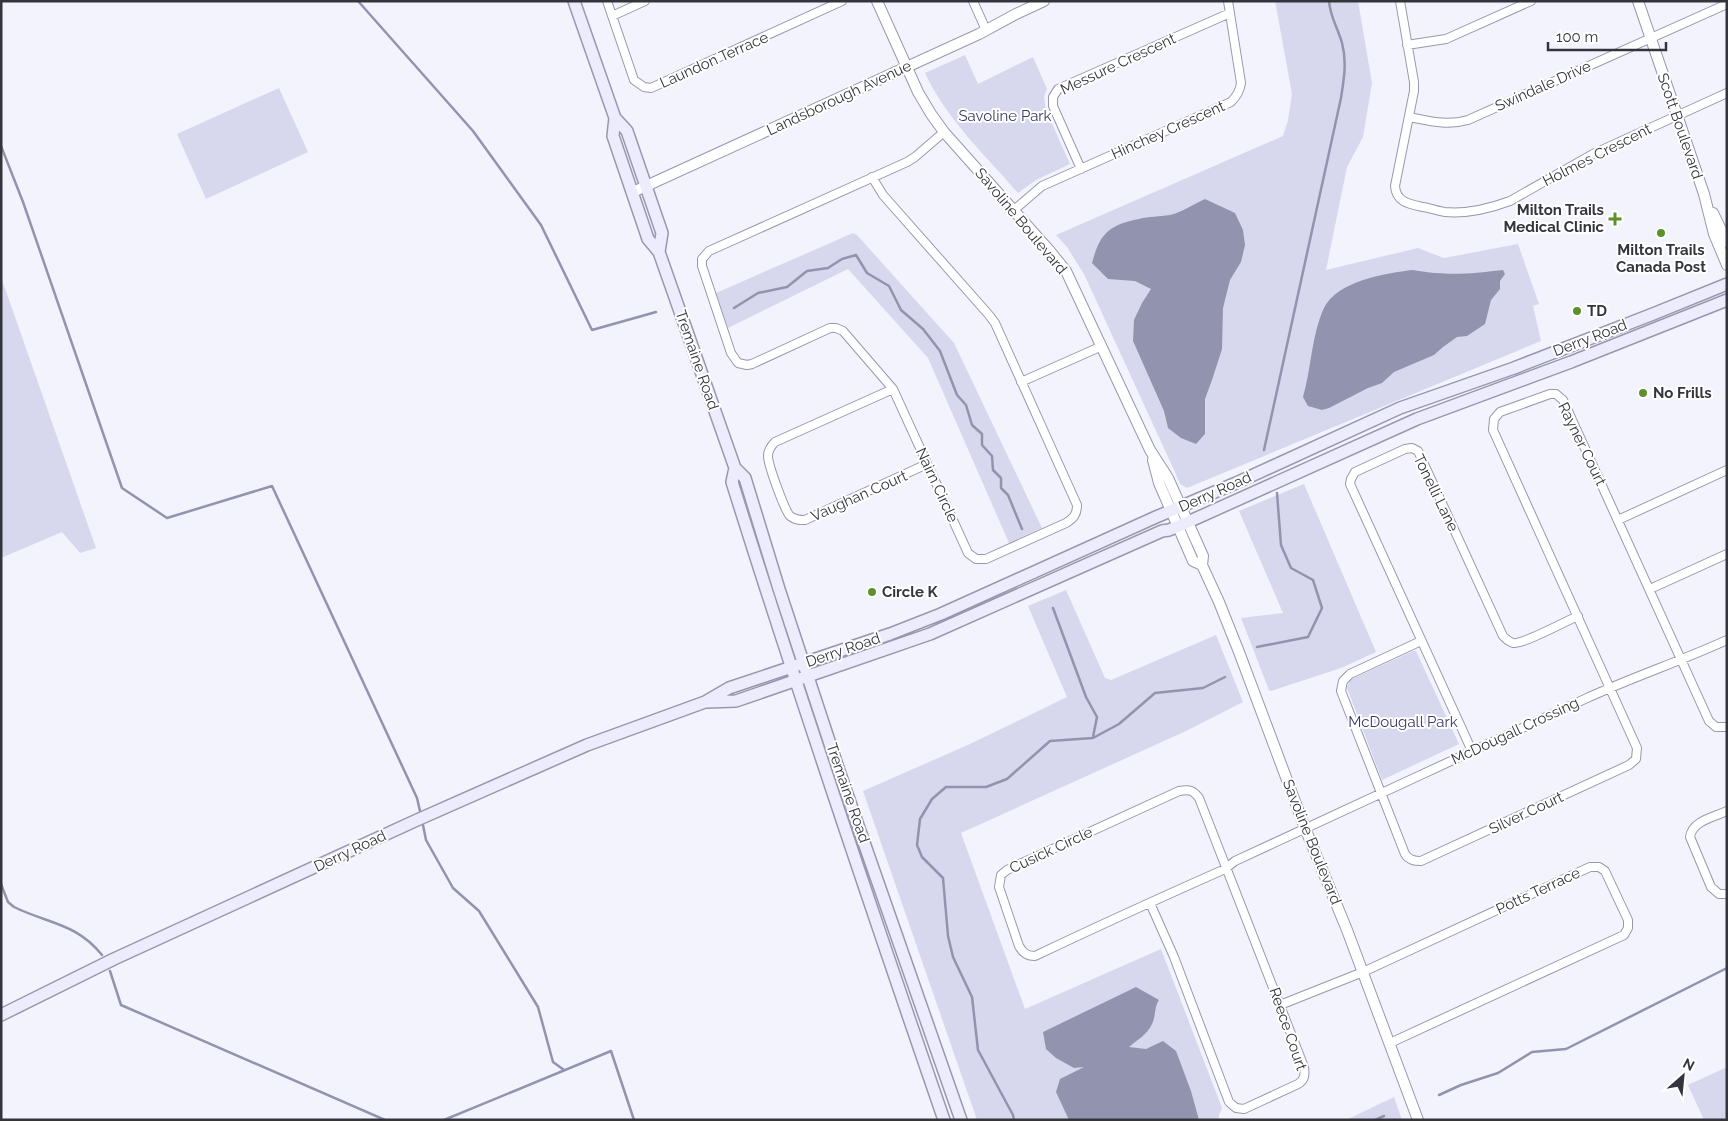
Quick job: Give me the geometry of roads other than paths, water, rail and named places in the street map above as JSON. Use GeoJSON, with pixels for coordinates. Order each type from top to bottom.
{"type":"FeatureCollection","features":[{"type":"Feature","properties":{"kind":"main road","name":"Tremaine Road"},"geometry":{"type":"LineString","coordinates":[[574,1],[615,118],[627,131],[662,234],[659,252]]}},
{"type":"Feature","properties":{"kind":"main road","name":"Tremaine Road"},"geometry":{"type":"LineString","coordinates":[[615,118],[613,136],[648,239],[659,252],[735,468],[745,478],[839,772],[962,1120]]}},
{"type":"Feature","properties":{"kind":"main road","name":"Derry Road"},"geometry":{"type":"LineString","coordinates":[[1,1015],[114,959],[416,820],[587,745],[705,702],[729,688],[890,634],[941,614],[1400,408],[1514,368],[1727,284]]}},
{"type":"Feature","properties":{"kind":"main road","name":"Derry Road"},"geometry":{"type":"LineString","coordinates":[[705,702],[736,701],[930,634],[1162,530],[1169,530],[1183,524],[1417,419],[1562,365],[1727,300]]}},
{"type":"Feature","properties":{"kind":"main road","name":"Tremaine Road"},"geometry":{"type":"LineString","coordinates":[[735,468],[732,482],[790,668],[944,1120]]}},
{"type":"Feature","properties":{"kind":"street","name":"Laundon Terrace"},"geometry":{"type":"LineString","coordinates":[[607,1],[634,80],[644,87],[651,88],[842,1]]}},
{"type":"Feature","properties":{"kind":"street"},"geometry":{"type":"LineString","coordinates":[[612,16],[645,1]]}},
{"type":"Feature","properties":{"kind":"street","name":"Savoline Boulevard"},"geometry":{"type":"LineString","coordinates":[[877,1],[925,104],[944,132],[1066,271],[1150,450],[1168,478],[1193,561],[1202,565],[1236,644],[1305,828],[1342,917],[1390,1042],[1418,1120]]}},
{"type":"Feature","properties":{"kind":"street"},"geometry":{"type":"LineString","coordinates":[[973,1],[986,30]]}},
{"type":"Feature","properties":{"kind":"street","name":"Landsborough Avenue"},"geometry":{"type":"LineString","coordinates":[[633,192],[907,67],[1044,1]]}},
{"type":"Feature","properties":{"kind":"street","name":"Hinchey Crescent"},"geometry":{"type":"LineString","coordinates":[[1014,210],[1042,186],[1230,102],[1235,98],[1240,90],[1241,83],[1228,1]]}},
{"type":"Feature","properties":{"kind":"street","name":"Holmes Crescent"},"geometry":{"type":"LineString","coordinates":[[1400,1],[1414,82],[1413,97],[1395,186],[1396,194],[1407,203],[1452,212],[1488,208],[1510,201],[1593,154],[1727,94]]}},
{"type":"Feature","properties":{"kind":"street"},"geometry":{"type":"LineString","coordinates":[[1407,45],[1454,36],[1531,1]]}},
{"type":"Feature","properties":{"kind":"street","name":"Scott Boulevard"},"geometry":{"type":"LineString","coordinates":[[1638,1],[1704,194],[1714,234],[1727,264]]}},
{"type":"Feature","properties":{"kind":"street","name":"Swindale Drive"},"geometry":{"type":"LineString","coordinates":[[1409,117],[1441,124],[1461,122],[1727,4]]}},
{"type":"Feature","properties":{"kind":"street","name":"Messure Crescent"},"geometry":{"type":"LineString","coordinates":[[1081,169],[1053,106],[1053,97],[1058,89],[1230,13]]}},
{"type":"Feature","properties":{"kind":"street","name":"Nairn Circle"},"geometry":{"type":"LineString","coordinates":[[872,177],[883,195],[989,314],[1077,505],[1076,514],[1073,519],[986,559],[976,559],[968,553],[893,389],[843,331],[830,328],[752,364],[738,364],[730,353],[702,266],[702,259],[709,251],[915,157],[944,132]]}},
{"type":"Feature","properties":{"kind":"street","name":"Scott Boulevard"},"geometry":{"type":"LineString","coordinates":[[1704,194],[1727,242]]}},
{"type":"Feature","properties":{"kind":"street"},"geometry":{"type":"LineString","coordinates":[[1021,382],[1102,346]]}},
{"type":"Feature","properties":{"kind":"street","name":"Vaughan Court"},"geometry":{"type":"LineString","coordinates":[[893,389],[775,442],[771,446],[768,459],[785,510],[793,518],[805,520],[927,464]]}},
{"type":"Feature","properties":{"kind":"street","name":"Rayner Court"},"geometry":{"type":"LineString","coordinates":[[1610,688],[1493,430],[1494,419],[1500,412],[1550,394],[1560,396],[1564,400],[1709,720],[1716,728],[1727,727]]}},
{"type":"Feature","properties":{"kind":"street","name":"Tonelli Lane"},"geometry":{"type":"LineString","coordinates":[[1472,751],[1350,484],[1352,475],[1357,470],[1409,448],[1416,449],[1420,453],[1507,640],[1519,642],[1578,616]]}},
{"type":"Feature","properties":{"kind":"street"},"geometry":{"type":"LineString","coordinates":[[1618,520],[1727,470]]}},
{"type":"Feature","properties":{"kind":"street"},"geometry":{"type":"LineString","coordinates":[[1650,589],[1727,554]]}},
{"type":"Feature","properties":{"kind":"street","name":"McDougall Crossing"},"geometry":{"type":"LineString","coordinates":[[1305,828],[1610,688],[1727,640]]}},
{"type":"Feature","properties":{"kind":"street"},"geometry":{"type":"LineString","coordinates":[[1380,793],[1341,691],[1342,685],[1350,674],[1421,641]]}},
{"type":"Feature","properties":{"kind":"street","name":"Silver Court"},"geometry":{"type":"LineString","coordinates":[[1380,793],[1408,858],[1421,861],[1439,853],[1633,763],[1638,756],[1638,748],[1610,688]]}},
{"type":"Feature","properties":{"kind":"street","name":"Cusick Circle"},"geometry":{"type":"LineString","coordinates":[[1226,868],[1199,798],[1195,792],[1185,790],[1007,870],[1001,875],[998,884],[1019,946],[1024,953],[1035,956],[1226,868],[1236,861],[1305,828]]}},
{"type":"Feature","properties":{"kind":"street"},"geometry":{"type":"LineString","coordinates":[[1727,811],[1694,826],[1690,837],[1711,887],[1719,894],[1727,894]]}},
{"type":"Feature","properties":{"kind":"street","name":"Potts Terrace"},"geometry":{"type":"LineString","coordinates":[[1280,1005],[1363,972],[1594,866],[1605,871],[1628,920],[1628,931],[1621,937],[1390,1042]]}},
{"type":"Feature","properties":{"kind":"street","name":"Reece Court"},"geometry":{"type":"LineString","coordinates":[[1150,903],[1181,975],[1229,1102],[1236,1108],[1244,1109],[1298,1084],[1304,1079],[1304,1066],[1264,960],[1226,868]]}},
{"type":"Feature","properties":{"kind":"waterway"},"geometry":{"type":"LineString","coordinates":[[358,1],[473,131],[541,225],[592,330],[656,312]]}},
{"type":"Feature","properties":{"kind":"waterway"},"geometry":{"type":"LineString","coordinates":[[1264,450],[1341,98],[1345,63],[1344,50],[1329,1]]}},
{"type":"Feature","properties":{"kind":"waterway"},"geometry":{"type":"LineString","coordinates":[[1,146],[23,202],[122,488],[167,518],[272,486],[417,798],[420,811]]}},
{"type":"Feature","properties":{"kind":"waterway"},"geometry":{"type":"LineString","coordinates":[[734,308],[758,293],[787,287],[807,271],[828,268],[842,259],[856,255],[867,273],[889,286],[901,310],[923,329],[940,351],[957,395],[966,405],[972,425],[982,434],[982,445],[992,456],[993,470],[1001,478],[1001,488],[1008,495],[1022,529]]}},
{"type":"Feature","properties":{"kind":"waterway"},"geometry":{"type":"LineString","coordinates":[[1257,647],[1308,637],[1322,608],[1313,580],[1291,568],[1281,545],[1277,493]]}},
{"type":"Feature","properties":{"kind":"waterway"},"geometry":{"type":"LineString","coordinates":[[1053,608],[1086,697],[1097,717],[1093,737]]}},
{"type":"Feature","properties":{"kind":"waterway"},"geometry":{"type":"LineString","coordinates":[[1014,1120],[978,1050],[972,997],[953,957],[948,936],[943,878],[922,857],[917,845],[920,819],[932,799],[946,787],[986,787],[1007,779],[1050,741],[1093,738],[1119,724],[1155,693],[1203,688],[1225,677]]}},
{"type":"Feature","properties":{"kind":"waterway"},"geometry":{"type":"LineString","coordinates":[[423,825],[426,840],[453,888],[479,911],[538,1007],[553,1062],[564,1070]]}},
{"type":"Feature","properties":{"kind":"waterway"},"geometry":{"type":"LineString","coordinates":[[1,884],[8,902],[14,907],[72,930],[92,944],[102,955]]}},
{"type":"Feature","properties":{"kind":"waterway"},"geometry":{"type":"LineString","coordinates":[[1439,1095],[1461,1085],[1498,1073],[1532,1052],[1566,1049],[1727,968]]}},
{"type":"Feature","properties":{"kind":"waterway"},"geometry":{"type":"LineString","coordinates":[[110,971],[121,1005],[385,1120]]}},
{"type":"Feature","properties":{"kind":"waterway"},"geometry":{"type":"LineString","coordinates":[[444,1120],[611,1051],[634,1120]]}},
{"type":"Feature","properties":{"kind":"waterway"},"geometry":{"type":"LineString","coordinates":[[1375,1120],[1384,1116]]}},
{"type":"Feature","properties":{"kind":"place","name":"Milton Trails Medical Clinic"},"geometry":{"type":"Point","coordinates":[1615,219]}},
{"type":"Feature","properties":{"kind":"place","name":"Milton Trails Canada Post"},"geometry":{"type":"Point","coordinates":[1661,233]}},
{"type":"Feature","properties":{"kind":"place","name":"TD"},"geometry":{"type":"Point","coordinates":[1577,311]}},
{"type":"Feature","properties":{"kind":"place","name":"No Frills"},"geometry":{"type":"Point","coordinates":[1643,393]}},
{"type":"Feature","properties":{"kind":"place","name":"Circle K"},"geometry":{"type":"Point","coordinates":[872,592]}},
{"type":"Feature","properties":{"kind":"park label","name":"Savoline Park"},"geometry":{"type":"Point","coordinates":[1005,116]}},
{"type":"Feature","properties":{"kind":"park label","name":"McDougall Park"},"geometry":{"type":"Point","coordinates":[1403,722]}}]}
